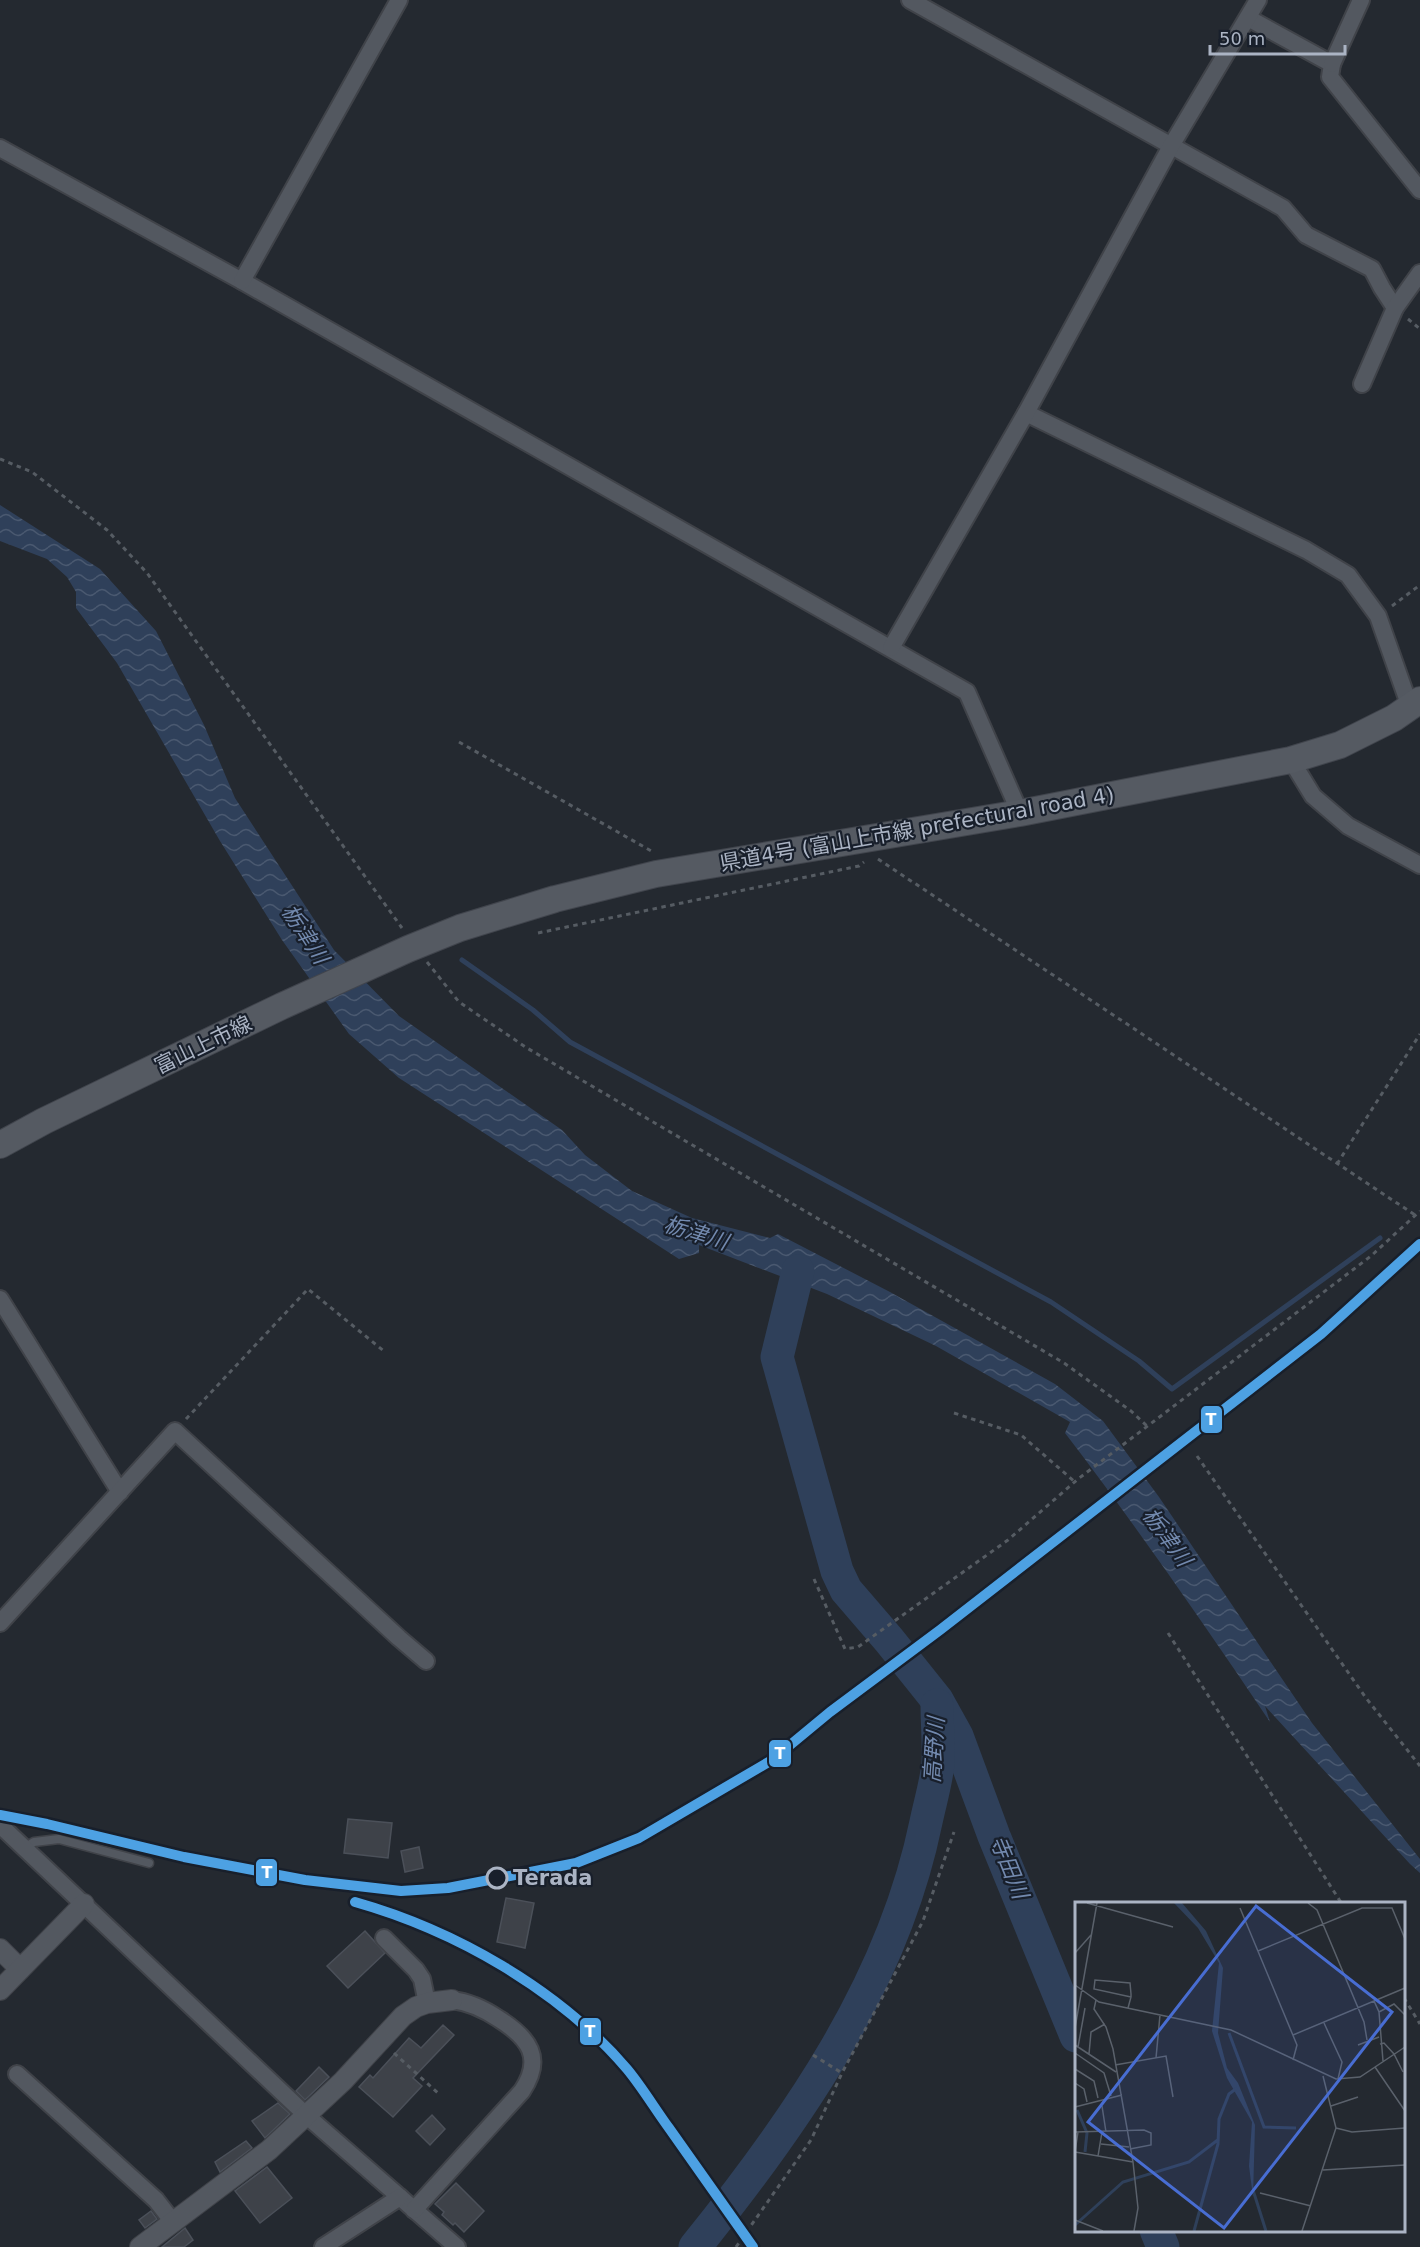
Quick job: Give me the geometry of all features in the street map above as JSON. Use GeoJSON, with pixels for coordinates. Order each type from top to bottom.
{"type":"FeatureCollection","features":[{"type":"Feature","properties":{"kind":"main road","name":"県道4号 (富山上市線 prefectural road 4)"},"geometry":{"type":"LineString","coordinates":[[411,947],[460,928],[544,902],[656,874],[859,851],[1020,813],[1291,760],[1340,746],[1394,718],[1415,704]]}},
{"type":"Feature","properties":{"kind":"main road","name":"富山上市線"},"geometry":{"type":"LineString","coordinates":[[0,1145],[44,1121],[282,1006],[411,947]]}},
{"type":"Feature","properties":{"kind":"street"},"geometry":{"type":"LineString","coordinates":[[242,281],[399,0]]}},
{"type":"Feature","properties":{"kind":"street"},"geometry":{"type":"LineString","coordinates":[[910,0],[1283,208],[1306,235],[1372,269],[1395,308]]}},
{"type":"Feature","properties":{"kind":"street"},"geometry":{"type":"LineString","coordinates":[[891,648],[1026,413],[1171,146],[1258,0]]}},
{"type":"Feature","properties":{"kind":"street"},"geometry":{"type":"LineString","coordinates":[[1361,0],[1332,64],[1330,77],[1420,190]]}},
{"type":"Feature","properties":{"kind":"street"},"geometry":{"type":"LineString","coordinates":[[1248,18],[1332,64]]}},
{"type":"Feature","properties":{"kind":"street"},"geometry":{"type":"LineString","coordinates":[[0,148],[242,281],[968,692],[1020,813]]}},
{"type":"Feature","properties":{"kind":"street"},"geometry":{"type":"LineString","coordinates":[[1362,384],[1395,308],[1420,273]]}},
{"type":"Feature","properties":{"kind":"street"},"geometry":{"type":"LineString","coordinates":[[1026,413],[1306,550],[1348,575],[1378,616],[1415,704]]}},
{"type":"Feature","properties":{"kind":"street"},"geometry":{"type":"LineString","coordinates":[[1291,760],[1313,796],[1348,826],[1420,865]]}},
{"type":"Feature","properties":{"kind":"street"},"geometry":{"type":"LineString","coordinates":[[0,1299],[120,1492]]}},
{"type":"Feature","properties":{"kind":"street"},"geometry":{"type":"LineString","coordinates":[[0,1623],[175,1431],[399,1638],[426,1660]]}},
{"type":"Feature","properties":{"kind":"street"},"geometry":{"type":"LineString","coordinates":[[0,1825],[307,2116],[457,2247]]}},
{"type":"Feature","properties":{"kind":"street"},"geometry":{"type":"LineString","coordinates":[[0,1990],[84,1904]]}},
{"type":"Feature","properties":{"kind":"street"},"geometry":{"type":"LineString","coordinates":[[384,1938],[422,1979],[427,2003]]}},
{"type":"Feature","properties":{"kind":"street"},"geometry":{"type":"LineString","coordinates":[[0,1949],[20,1969]]}},
{"type":"Feature","properties":{"kind":"street"},"geometry":{"type":"LineString","coordinates":[[142,2246],[234,2178],[307,2116],[403,2016],[427,2003],[452,2000],[466,2002],[486,2010],[520,2033],[528,2043],[533,2064],[530,2079],[522,2091],[414,2210]]}},
{"type":"Feature","properties":{"kind":"street"},"geometry":{"type":"LineString","coordinates":[[17,2074],[156,2200],[173,2222]]}},
{"type":"Feature","properties":{"kind":"street"},"geometry":{"type":"LineString","coordinates":[[323,2247],[400,2197]]}},
{"type":"Feature","properties":{"kind":"lane"},"geometry":{"type":"LineString","coordinates":[[24,1848],[34,1842],[58,1839],[149,1863]]}},
{"type":"Feature","properties":{"kind":"path"},"geometry":{"type":"LineString","coordinates":[[0,459],[32,472],[107,530],[147,573],[360,868],[411,947],[459,1002],[527,1048],[1064,1363],[1131,1411],[1148,1427]]}},
{"type":"Feature","properties":{"kind":"path"},"geometry":{"type":"LineString","coordinates":[[1378,616],[1420,585]]}},
{"type":"Feature","properties":{"kind":"path"},"geometry":{"type":"LineString","coordinates":[[459,742],[653,852]]}},
{"type":"Feature","properties":{"kind":"path"},"geometry":{"type":"LineString","coordinates":[[538,933],[859,866],[859,851]]}},
{"type":"Feature","properties":{"kind":"path"},"geometry":{"type":"LineString","coordinates":[[859,851],[1416,1215]]}},
{"type":"Feature","properties":{"kind":"path"},"geometry":{"type":"LineString","coordinates":[[1337,1164],[1420,1034]]}},
{"type":"Feature","properties":{"kind":"path"},"geometry":{"type":"LineString","coordinates":[[814,1579],[845,1649],[858,1647],[1008,1540],[1077,1481],[1371,1256],[1420,1211]]}},
{"type":"Feature","properties":{"kind":"path"},"geometry":{"type":"LineString","coordinates":[[175,1431],[308,1289],[385,1352]]}},
{"type":"Feature","properties":{"kind":"path"},"geometry":{"type":"LineString","coordinates":[[954,1413],[1021,1435],[1077,1481]]}},
{"type":"Feature","properties":{"kind":"path"},"geometry":{"type":"LineString","coordinates":[[1197,1456],[1366,1698],[1420,1767]]}},
{"type":"Feature","properties":{"kind":"path"},"geometry":{"type":"LineString","coordinates":[[1168,1633],[1341,1902]]}},
{"type":"Feature","properties":{"kind":"path"},"geometry":{"type":"LineString","coordinates":[[736,2247],[811,2140],[842,2073],[923,1921],[954,1832]]}},
{"type":"Feature","properties":{"kind":"path"},"geometry":{"type":"LineString","coordinates":[[1405,2000],[1420,2024]]}},
{"type":"Feature","properties":{"kind":"path"},"geometry":{"type":"LineString","coordinates":[[380,2040],[439,2094]]}},
{"type":"Feature","properties":{"kind":"path"},"geometry":{"type":"LineString","coordinates":[[813,2055],[842,2073]]}},
{"type":"Feature","properties":{"kind":"water","name":"栃津川"},"geometry":{"type":"Polygon","coordinates":[[[0,505],[100,569],[156,631],[204,725],[235,798],[334,950],[399,1016],[562,1130],[585,1155],[632,1191],[692,1218],[770,1238],[778,1234],[890,1292],[1055,1384],[1103,1421],[1159,1497],[1312,1723],[1420,1859],[1420,1873],[1265,1706],[1270,1722],[1170,1576],[1065,1433],[1070,1422],[936,1346],[827,1294],[699,1245],[699,1253],[679,1259],[399,1078],[349,1034],[282,940],[220,841],[117,663],[76,608],[76,592],[67,577],[47,559],[0,541],[0,505]]]}},
{"type":"Feature","properties":{"kind":"building"},"geometry":{"type":"Polygon","coordinates":[[[348,1819],[392,1823],[388,1858],[344,1853],[348,1819]]]}},
{"type":"Feature","properties":{"kind":"building"},"geometry":{"type":"Polygon","coordinates":[[[419,1847],[423,1868],[405,1872],[401,1851],[419,1847]]]}},
{"type":"Feature","properties":{"kind":"building"},"geometry":{"type":"Polygon","coordinates":[[[506,1898],[534,1903],[525,1948],[497,1942],[506,1898]]]}},
{"type":"Feature","properties":{"kind":"building"},"geometry":{"type":"Polygon","coordinates":[[[365,1931],[385,1953],[348,1988],[327,1966],[365,1931]]]}},
{"type":"Feature","properties":{"kind":"building"},"geometry":{"type":"Polygon","coordinates":[[[443,2025],[454,2035],[413,2078],[422,2086],[393,2117],[359,2087],[370,2075],[373,2078],[409,2038],[421,2048],[443,2025]]]}},
{"type":"Feature","properties":{"kind":"building"},"geometry":{"type":"Polygon","coordinates":[[[319,2067],[329,2077],[305,2100],[296,2091],[319,2067]]]}},
{"type":"Feature","properties":{"kind":"building"},"geometry":{"type":"Polygon","coordinates":[[[278,2103],[290,2114],[265,2138],[252,2121],[278,2103]]]}},
{"type":"Feature","properties":{"kind":"building"},"geometry":{"type":"Polygon","coordinates":[[[432,2115],[445,2129],[430,2145],[416,2131],[432,2115]]]}},
{"type":"Feature","properties":{"kind":"building"},"geometry":{"type":"Polygon","coordinates":[[[246,2141],[252,2148],[220,2172],[215,2162],[246,2141]]]}},
{"type":"Feature","properties":{"kind":"building"},"geometry":{"type":"Polygon","coordinates":[[[267,2167],[292,2198],[260,2223],[235,2191],[267,2167]]]}},
{"type":"Feature","properties":{"kind":"building"},"geometry":{"type":"Polygon","coordinates":[[[456,2183],[484,2211],[464,2232],[442,2215],[444,2212],[435,2204],[456,2183]]]}},
{"type":"Feature","properties":{"kind":"building"},"geometry":{"type":"Polygon","coordinates":[[[151,2211],[157,2219],[145,2228],[139,2220],[151,2211]]]}},
{"type":"Feature","properties":{"kind":"building"},"geometry":{"type":"Polygon","coordinates":[[[185,2228],[193,2240],[184,2247],[162,2247],[185,2228]]]}},
{"type":"Feature","properties":{"kind":"waterway"},"geometry":{"type":"LineString","coordinates":[[462,960],[533,1010],[570,1042],[1051,1302],[1139,1361],[1172,1389],[1380,1238]]}},
{"type":"Feature","properties":{"kind":"waterway","name":"高野川"},"geometry":{"type":"LineString","coordinates":[[798,1271],[777,1357],[837,1571],[846,1590],[937,1700],[957,1736],[994,1836],[1075,2034]]}},
{"type":"Feature","properties":{"kind":"waterway","name":"高野川"},"geometry":{"type":"LineString","coordinates":[[695,2247],[733,2199],[804,2100],[865,1994],[890,1939],[911,1881],[936,1778],[938,1764],[937,1705]]}},
{"type":"Feature","properties":{"kind":"waterway","name":"寺田川"},"geometry":{"type":"LineString","coordinates":[[1157,2232],[1163,2247]]}},
{"type":"Feature","properties":{"kind":"transit line","name":"T"},"geometry":{"type":"LineString","coordinates":[[0,1815],[184,1857],[305,1880],[401,1891],[448,1888],[576,1863],[639,1838],[772,1760],[830,1712],[940,1630],[1321,1334],[1420,1244]]}},
{"type":"Feature","properties":{"kind":"transit line","name":"T"},"geometry":{"type":"LineString","coordinates":[[355,1902],[392,1914],[467,1946],[537,1988],[570,2013],[600,2040],[633,2076],[753,2247]]}},
{"type":"Feature","properties":{"kind":"place","name":"Terada"},"geometry":{"type":"Point","coordinates":[497,1878]}}]}
